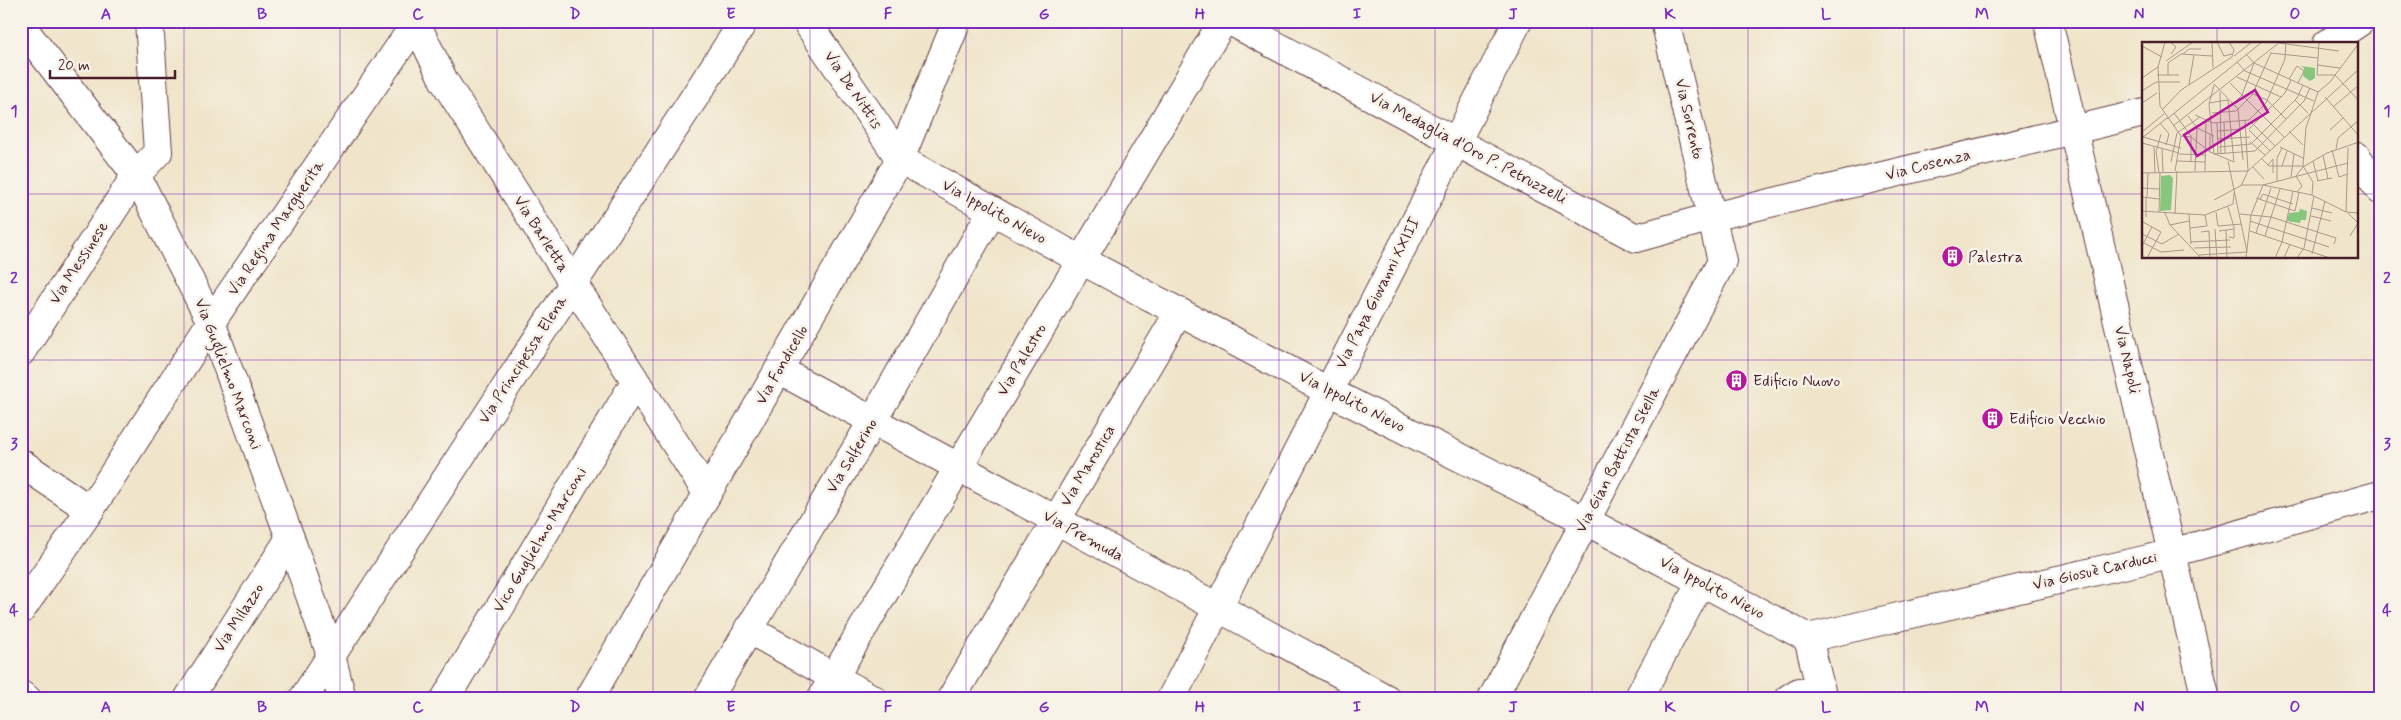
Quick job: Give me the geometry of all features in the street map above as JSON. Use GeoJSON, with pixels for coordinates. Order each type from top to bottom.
{"type":"FeatureCollection","features":[{"type":"Feature","properties":{"kind":"street","name":"Via Messinese"},"geometry":{"type":"LineString","coordinates":[[21,352],[136,175],[158,152],[148,21]]}},
{"type":"Feature","properties":{"kind":"street","name":"Via Principessa Elena"},"geometry":{"type":"LineString","coordinates":[[303,699],[744,21]]}},
{"type":"Feature","properties":{"kind":"street","name":"Via De Nittis"},"geometry":{"type":"LineString","coordinates":[[806,21],[900,159]]}},
{"type":"Feature","properties":{"kind":"street","name":"Via Fondicello"},"geometry":{"type":"LineString","coordinates":[[589,699],[900,159],[957,21]]}},
{"type":"Feature","properties":{"kind":"street","name":"Via Palestro"},"geometry":{"type":"LineString","coordinates":[[828,688],[1223,21]]}},
{"type":"Feature","properties":{"kind":"street","name":"Via Medaglia d'Oro P. Petruzzelli"},"geometry":{"type":"LineString","coordinates":[[1230,21],[1455,143],[1636,238],[1712,217]]}},
{"type":"Feature","properties":{"kind":"street","name":"Via Papa Giovanni XXIII"},"geometry":{"type":"LineString","coordinates":[[1171,699],[1518,21]]}},
{"type":"Feature","properties":{"kind":"street","name":"Via Sorrento"},"geometry":{"type":"LineString","coordinates":[[1665,21],[1712,217]]}},
{"type":"Feature","properties":{"kind":"street","name":"Via Napoli"},"geometry":{"type":"LineString","coordinates":[[2048,21],[2206,699]]}},
{"type":"Feature","properties":{"kind":"street"},"geometry":{"type":"LineString","coordinates":[[2330,42],[2361,21]]}},
{"type":"Feature","properties":{"kind":"street","name":"Via Barletta"},"geometry":{"type":"LineString","coordinates":[[416,22],[444,81],[707,494]]}},
{"type":"Feature","properties":{"kind":"street","name":"Via Regina Margherita"},"geometry":{"type":"LineString","coordinates":[[21,610],[90,510],[211,322],[416,22]]}},
{"type":"Feature","properties":{"kind":"street","name":"Via Guglielmo Marconi"},"geometry":{"type":"LineString","coordinates":[[21,30],[26,32],[136,175],[211,322],[290,538],[331,656],[342,699]]}},
{"type":"Feature","properties":{"kind":"street","name":"Via Cosenza"},"geometry":{"type":"LineString","coordinates":[[1712,217],[2142,113]]}},
{"type":"Feature","properties":{"kind":"street"},"geometry":{"type":"LineString","coordinates":[[2358,158],[2380,190]]}},
{"type":"Feature","properties":{"kind":"street","name":"Via Ippolito Nievo"},"geometry":{"type":"LineString","coordinates":[[900,159],[1081,260],[1328,391],[1586,521],[1808,638]]}},
{"type":"Feature","properties":{"kind":"street","name":"Via Solferino"},"geometry":{"type":"LineString","coordinates":[[708,699],[872,422],[992,210]]}},
{"type":"Feature","properties":{"kind":"street","name":"Via Gian Battista Stella"},"geometry":{"type":"LineString","coordinates":[[1492,699],[1722,261],[1712,217]]}},
{"type":"Feature","properties":{"kind":"street","name":"Via Marostica"},"geometry":{"type":"LineString","coordinates":[[951,699],[1179,312]]}},
{"type":"Feature","properties":{"kind":"street","name":"Via Premuda"},"geometry":{"type":"LineString","coordinates":[[779,370],[1387,699]]}},
{"type":"Feature","properties":{"kind":"street","name":"Vico Guglielmo Marconi"},"geometry":{"type":"LineString","coordinates":[[445,699],[635,382]]}},
{"type":"Feature","properties":{"kind":"street"},"geometry":{"type":"LineString","coordinates":[[21,463],[90,510]]}},
{"type":"Feature","properties":{"kind":"street","name":"Via Giosuè Carducci"},"geometry":{"type":"LineString","coordinates":[[1808,638],[2172,554],[2380,496]]}},
{"type":"Feature","properties":{"kind":"street","name":"Via Milazzo"},"geometry":{"type":"LineString","coordinates":[[188,699],[290,538]]}},
{"type":"Feature","properties":{"kind":"street"},"geometry":{"type":"LineString","coordinates":[[1638,699],[1701,582]]}},
{"type":"Feature","properties":{"kind":"street"},"geometry":{"type":"LineString","coordinates":[[748,629],[828,688],[873,699]]}},
{"type":"Feature","properties":{"kind":"street"},"geometry":{"type":"LineString","coordinates":[[1788,699],[1799,692],[1822,697],[1808,638]]}},
{"type":"Feature","properties":{"kind":"street"},"geometry":{"type":"LineString","coordinates":[[21,695],[26,699]]}},
{"type":"Feature","properties":{"kind":"place","name":"Palestra"},"geometry":{"type":"Point","coordinates":[1952,257]}},
{"type":"Feature","properties":{"kind":"place","name":"Edificio Nuovo"},"geometry":{"type":"Point","coordinates":[1737,381]}},
{"type":"Feature","properties":{"kind":"place","name":"Edificio Vecchio"},"geometry":{"type":"Point","coordinates":[1993,419]}}]}
